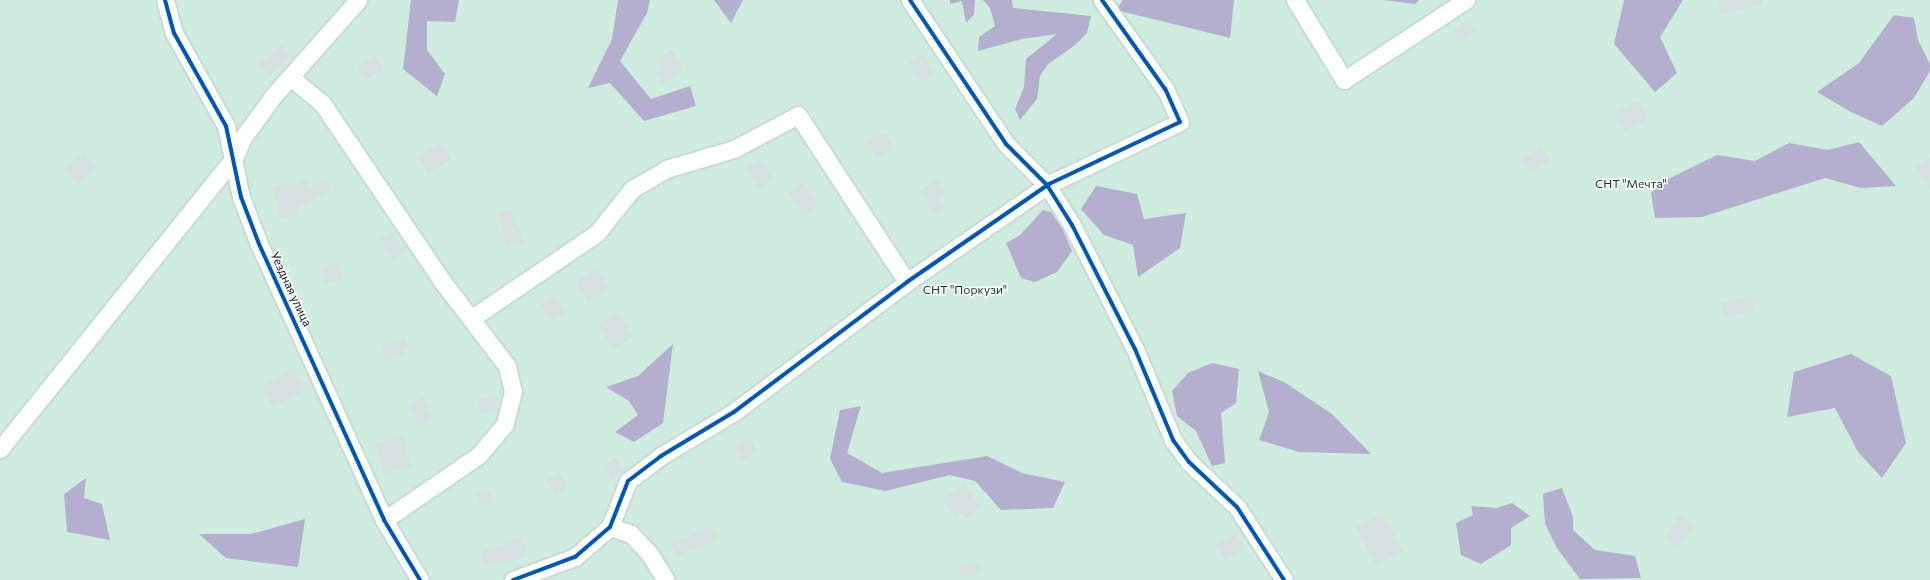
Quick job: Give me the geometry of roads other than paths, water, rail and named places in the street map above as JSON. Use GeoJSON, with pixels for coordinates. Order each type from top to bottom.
{"type":"FeatureCollection","features":[{"type":"Feature","properties":{"kind":"street","name":"Уездная улица"},"geometry":{"type":"LineString","coordinates":[[164,0],[174,33],[226,126],[234,158],[241,197],[259,244],[384,520],[420,580]]}},
{"type":"Feature","properties":{"kind":"street"},"geometry":{"type":"LineString","coordinates":[[0,449],[234,158],[244,136],[274,95],[292,78],[358,0]]}},
{"type":"Feature","properties":{"kind":"street"},"geometry":{"type":"LineString","coordinates":[[910,0],[1006,144],[1047,185],[1072,225],[1135,349],[1173,440],[1189,462],[1237,506],[1284,580]]}},
{"type":"Feature","properties":{"kind":"street"},"geometry":{"type":"LineString","coordinates":[[513,580],[575,557],[610,527],[628,481],[661,456],[734,412],[907,282],[1047,185],[1180,122],[1165,89],[1102,0]]}},
{"type":"Feature","properties":{"kind":"street"},"geometry":{"type":"LineString","coordinates":[[1295,0],[1344,80],[1466,0]]}},
{"type":"Feature","properties":{"kind":"street"},"geometry":{"type":"LineString","coordinates":[[292,78],[322,103],[442,281],[472,318],[507,366],[513,391],[505,424],[479,455],[384,520]]}},
{"type":"Feature","properties":{"kind":"street"},"geometry":{"type":"LineString","coordinates":[[472,318],[597,234],[632,189],[666,169],[734,149],[798,115],[907,282]]}},
{"type":"Feature","properties":{"kind":"street"},"geometry":{"type":"LineString","coordinates":[[610,527],[631,534],[649,553],[666,580]]}},
{"type":"Feature","properties":{"kind":"park label","name":"СНТ \"Мечта\""},"geometry":{"type":"Point","coordinates":[1631,184]}},
{"type":"Feature","properties":{"kind":"park label","name":"СНТ \"Поркузи\""},"geometry":{"type":"Point","coordinates":[965,290]}}]}
